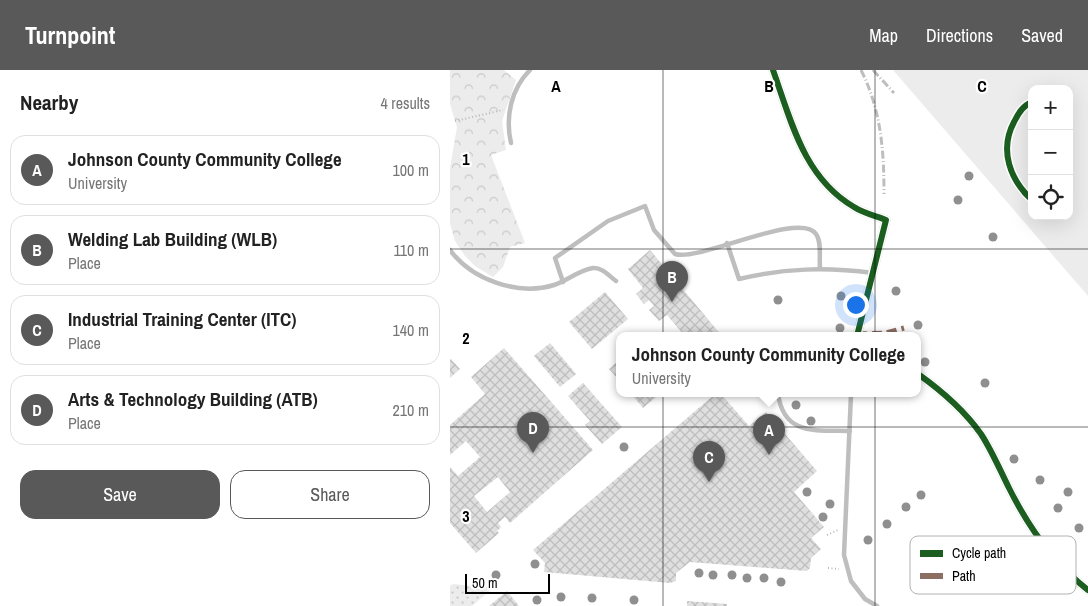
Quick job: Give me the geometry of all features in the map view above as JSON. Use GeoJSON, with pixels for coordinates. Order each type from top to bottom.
{"type":"FeatureCollection","features":[{"type":"Feature","properties":{"kind":"street"},"geometry":{"type":"LineString","coordinates":[[773,70],[800,145],[817,174],[841,198],[855,208],[886,220],[858,332]]}},
{"type":"Feature","properties":{"kind":"street"},"geometry":{"type":"LineString","coordinates":[[921,376],[947,395],[970,419],[982,436],[1026,520],[1037,536]]}},
{"type":"Feature","properties":{"kind":"street"},"geometry":{"type":"LineString","coordinates":[[1076,580],[1088,590]]}},
{"type":"Feature","properties":{"kind":"lane"},"geometry":{"type":"LineString","coordinates":[[511,143],[508,122],[512,98],[530,70]]}},
{"type":"Feature","properties":{"kind":"lane"},"geometry":{"type":"LineString","coordinates":[[563,282],[555,258],[608,221],[645,206],[654,230],[675,254],[688,255],[757,234],[810,229],[814,231],[819,240],[820,268]]}},
{"type":"Feature","properties":{"kind":"lane"},"geometry":{"type":"LineString","coordinates":[[727,243],[739,279],[790,269],[820,268],[872,273]]}},
{"type":"Feature","properties":{"kind":"lane"},"geometry":{"type":"LineString","coordinates":[[450,250],[455,257],[494,283],[535,289],[563,282],[592,268],[604,271],[616,281]]}},
{"type":"Feature","properties":{"kind":"lane"},"geometry":{"type":"LineString","coordinates":[[779,397],[786,417],[794,425],[804,429],[850,431]]}},
{"type":"Feature","properties":{"kind":"lane"},"geometry":{"type":"LineString","coordinates":[[851,397],[844,555],[847,569],[857,590],[876,606]]}},
{"type":"Feature","properties":{"kind":"path"},"geometry":{"type":"LineString","coordinates":[[455,121],[503,110]]}},
{"type":"Feature","properties":{"kind":"path"},"geometry":{"type":"LineString","coordinates":[[828,568],[847,569]]}},
{"type":"Feature","properties":{"kind":"green space"},"geometry":{"type":"Polygon","coordinates":[[[450,70],[504,70],[516,80],[502,121],[506,150],[491,155],[525,243],[510,247],[503,267],[493,277],[475,266],[465,256],[455,241],[450,224],[450,168],[457,127],[450,104],[450,70]]]}},
{"type":"Feature","properties":{"kind":"green space"},"geometry":{"type":"Polygon","coordinates":[[[893,70],[1088,70],[1088,296],[893,70]]]}},
{"type":"Feature","properties":{"kind":"green space"},"geometry":{"type":"Polygon","coordinates":[[[453,584],[493,588],[472,606],[450,606],[450,586],[453,584]]]}},
{"type":"Feature","properties":{"kind":"building"},"geometry":{"type":"Polygon","coordinates":[[[650,250],[719,332],[682,332],[667,315],[659,321],[649,310],[654,306],[649,300],[644,304],[636,294],[643,288],[628,269],[650,250]]]}},
{"type":"Feature","properties":{"kind":"building"},"geometry":{"type":"Polygon","coordinates":[[[605,292],[628,319],[592,349],[569,322],[605,292]]]}},
{"type":"Feature","properties":{"kind":"building"},"geometry":{"type":"Polygon","coordinates":[[[550,343],[576,374],[560,387],[534,356],[550,343]]]}},
{"type":"Feature","properties":{"kind":"building"},"geometry":{"type":"Polygon","coordinates":[[[504,348],[593,450],[510,523],[505,517],[498,523],[501,527],[497,531],[499,533],[476,553],[450,523],[450,467],[458,476],[480,457],[466,441],[450,455],[450,425],[485,394],[471,377],[504,348]],[[498,477],[474,496],[487,512],[510,492],[498,477]]]}},
{"type":"Feature","properties":{"kind":"building"},"geometry":{"type":"Polygon","coordinates":[[[450,360],[460,369],[450,378],[450,360]]]}},
{"type":"Feature","properties":{"kind":"building"},"geometry":{"type":"Polygon","coordinates":[[[616,363],[616,377],[609,369],[616,363]]]}},
{"type":"Feature","properties":{"kind":"building"},"geometry":{"type":"Polygon","coordinates":[[[583,383],[622,427],[602,444],[585,425],[590,421],[568,396],[583,383]]]}},
{"type":"Feature","properties":{"kind":"building"},"geometry":{"type":"Polygon","coordinates":[[[634,397],[656,397],[643,408],[634,397]]]}},
{"type":"Feature","properties":{"kind":"building"},"geometry":{"type":"Polygon","coordinates":[[[712,397],[724,397],[749,426],[766,412],[817,471],[794,492],[824,527],[811,538],[821,549],[811,558],[810,568],[807,571],[690,562],[676,573],[676,581],[670,583],[544,572],[545,563],[533,550],[712,397]]]}},
{"type":"Feature","properties":{"kind":"building"},"geometry":{"type":"Polygon","coordinates":[[[507,591],[519,606],[489,606],[507,591]]]}},
{"type":"Feature","properties":{"kind":"building"},"geometry":{"type":"Polygon","coordinates":[[[687,601],[727,604],[727,606],[687,606],[687,601]]]}},
{"type":"Feature","properties":{"kind":"railway"},"geometry":{"type":"LineString","coordinates":[[861,70],[873,100],[880,130],[884,194]]}},
{"type":"Feature","properties":{"kind":"railway"},"geometry":{"type":"LineString","coordinates":[[873,70],[894,93]]}},
{"type":"Feature","properties":{"kind":"marked path"},"geometry":{"type":"LineString","coordinates":[[890,332],[904,328]]}},
{"type":"Feature","properties":{"kind":"cycle path"},"geometry":{"type":"LineString","coordinates":[[773,70],[793,128],[811,164],[823,181],[837,195],[854,207],[886,220],[858,332]]}},
{"type":"Feature","properties":{"kind":"cycle path"},"geometry":{"type":"LineString","coordinates":[[1028,104],[1019,113],[1014,122],[1007,143],[1009,164],[1018,183],[1028,196]]}},
{"type":"Feature","properties":{"kind":"cycle path"},"geometry":{"type":"LineString","coordinates":[[921,376],[952,401],[981,434],[1017,503],[1037,536]]}},
{"type":"Feature","properties":{"kind":"cycle path"},"geometry":{"type":"LineString","coordinates":[[1076,581],[1088,590]]}},
{"type":"Feature","properties":{"kind":"place","name":"Welding Lab Building (WLB)"},"geometry":{"type":"Point","coordinates":[672,302]}},
{"type":"Feature","properties":{"kind":"place","name":"Arts & Technology Building (ATB)"},"geometry":{"type":"Point","coordinates":[533,453]}},
{"type":"Feature","properties":{"kind":"place","name":"Johnson County Community College"},"geometry":{"type":"Point","coordinates":[769,455]}},
{"type":"Feature","properties":{"kind":"place","name":"Industrial Training Center (ITC)"},"geometry":{"type":"Point","coordinates":[709,482]}}]}
